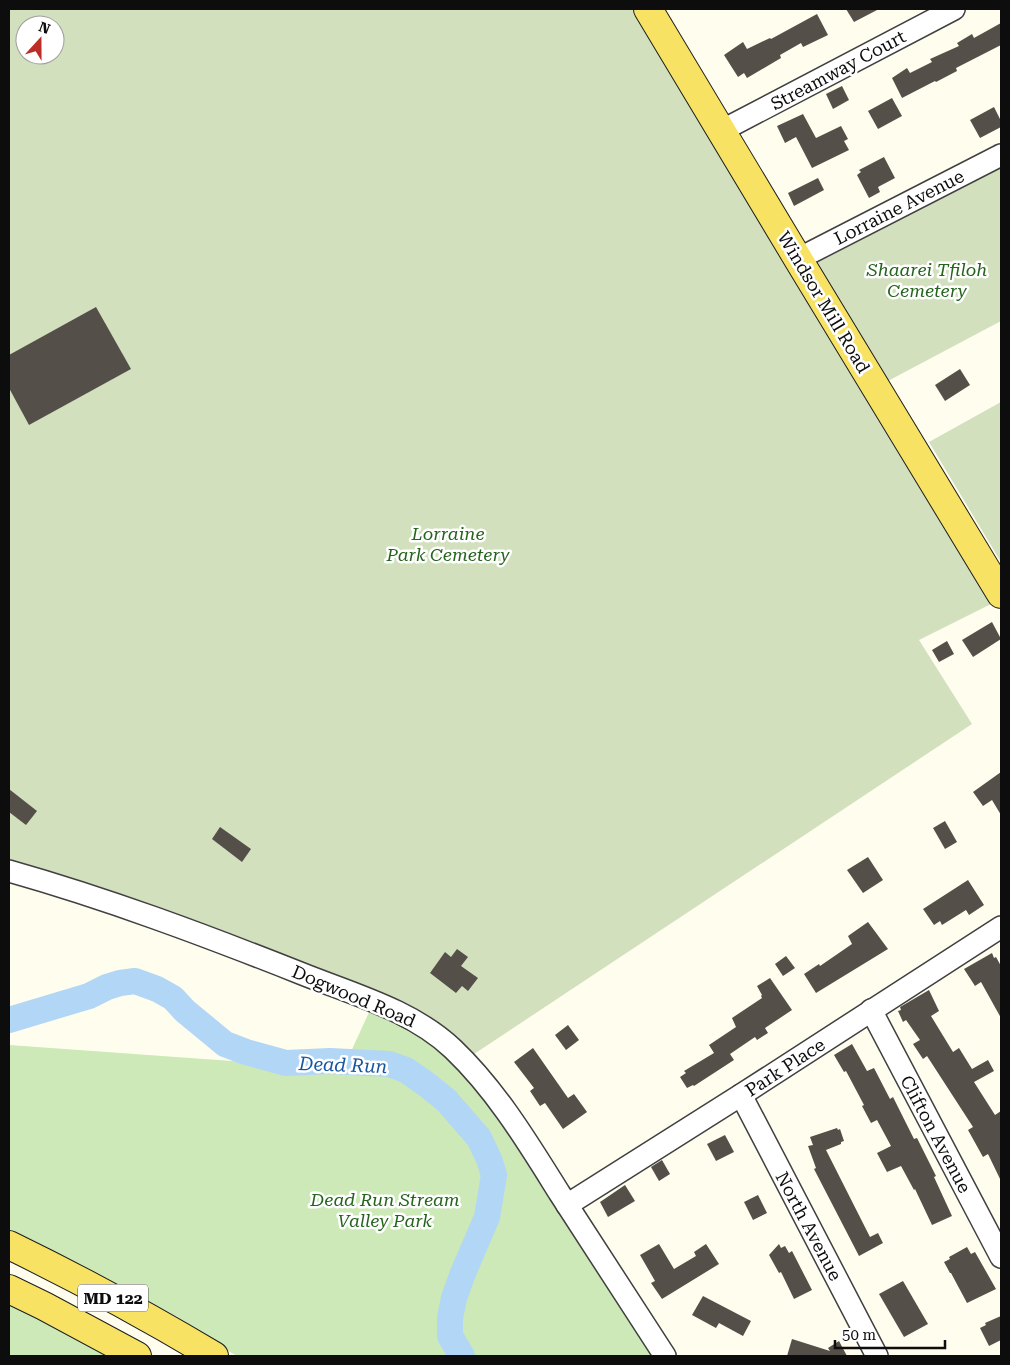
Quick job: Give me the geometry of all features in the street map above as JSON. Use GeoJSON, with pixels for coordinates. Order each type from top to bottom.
{"type":"FeatureCollection","features":[{"type":"Feature","properties":{"kind":"main road","name":"Windsor Mill Road"},"geometry":{"type":"LineString","coordinates":[[648,9],[1001,594]]}},
{"type":"Feature","properties":{"kind":"main road","name":"MD 122"},"geometry":{"type":"LineString","coordinates":[[9,1245],[62,1270],[168,1328],[214,1356]]}},
{"type":"Feature","properties":{"kind":"main road","name":"MD 122"},"geometry":{"type":"LineString","coordinates":[[9,1289],[137,1356]]}},
{"type":"Feature","properties":{"kind":"street","name":"Streamway Court"},"geometry":{"type":"LineString","coordinates":[[722,131],[954,9]]}},
{"type":"Feature","properties":{"kind":"street","name":"Lorraine Avenue"},"geometry":{"type":"LineString","coordinates":[[798,259],[1001,155]]}},
{"type":"Feature","properties":{"kind":"street","name":"Dogwood Road"},"geometry":{"type":"LineString","coordinates":[[9,871],[76,890],[285,967],[407,1016],[440,1037],[486,1083],[516,1125],[665,1356]]}},
{"type":"Feature","properties":{"kind":"street","name":"Park Place"},"geometry":{"type":"LineString","coordinates":[[567,1205],[1001,928]]}},
{"type":"Feature","properties":{"kind":"street","name":"Clifton Avenue"},"geometry":{"type":"LineString","coordinates":[[871,1010],[1001,1257]]}},
{"type":"Feature","properties":{"kind":"street","name":"North Avenue"},"geometry":{"type":"LineString","coordinates":[[741,1095],[877,1356]]}},
{"type":"Feature","properties":{"kind":"green space","name":"Lorraine Park Cemetery"},"geometry":{"type":"Polygon","coordinates":[[[9,9],[639,9],[997,601],[919,640],[972,724],[471,1056],[443,1031],[9,863],[9,9]]]}},
{"type":"Feature","properties":{"kind":"green space","name":"Shaarei Tfiloh Cemetery"},"geometry":{"type":"Polygon","coordinates":[[[1001,161],[1001,321],[886,382],[817,265],[817,256],[1001,161]]]}},
{"type":"Feature","properties":{"kind":"green space"},"geometry":{"type":"Polygon","coordinates":[[[1001,402],[1001,562],[929,442],[1001,402]]]}},
{"type":"Feature","properties":{"kind":"green space","name":"Dead Run Stream Valley Park"},"geometry":{"type":"Polygon","coordinates":[[[371,1008],[433,1040],[486,1097],[655,1356],[237,1356],[186,1326],[9,1232],[9,1045],[343,1069],[371,1008]]]}},
{"type":"Feature","properties":{"kind":"green space"},"geometry":{"type":"Polygon","coordinates":[[[9,1300],[118,1356],[9,1356],[9,1300]]]}},
{"type":"Feature","properties":{"kind":"building"},"geometry":{"type":"Polygon","coordinates":[[[846,9],[879,9],[854,22],[846,9]]]}},
{"type":"Feature","properties":{"kind":"building"},"geometry":{"type":"Polygon","coordinates":[[[817,14],[828,35],[803,47],[801,43],[780,55],[781,58],[747,78],[744,73],[738,77],[724,55],[743,42],[747,49],[771,39],[817,14]]]}},
{"type":"Feature","properties":{"kind":"building"},"geometry":{"type":"Polygon","coordinates":[[[1001,23],[1001,45],[956,68],[957,71],[902,98],[892,78],[907,68],[910,73],[932,62],[930,59],[959,46],[957,43],[972,34],[974,38],[1001,23]]]}},
{"type":"Feature","properties":{"kind":"building"},"geometry":{"type":"Polygon","coordinates":[[[842,86],[849,100],[833,109],[826,94],[842,86]]]}},
{"type":"Feature","properties":{"kind":"building"},"geometry":{"type":"Polygon","coordinates":[[[892,98],[902,116],[878,129],[868,111],[892,98]]]}},
{"type":"Feature","properties":{"kind":"building"},"geometry":{"type":"Polygon","coordinates":[[[994,107],[1001,121],[1001,127],[980,138],[970,120],[994,107]]]}},
{"type":"Feature","properties":{"kind":"building"},"geometry":{"type":"Polygon","coordinates":[[[803,114],[816,138],[841,126],[848,139],[844,141],[849,150],[812,168],[796,137],[785,143],[777,126],[803,114]]]}},
{"type":"Feature","properties":{"kind":"building"},"geometry":{"type":"Polygon","coordinates":[[[884,157],[895,178],[878,187],[880,192],[869,198],[857,175],[861,172],[859,170],[884,157]]]}},
{"type":"Feature","properties":{"kind":"building"},"geometry":{"type":"Polygon","coordinates":[[[818,178],[824,190],[794,206],[788,193],[818,178]]]}},
{"type":"Feature","properties":{"kind":"building"},"geometry":{"type":"Polygon","coordinates":[[[96,307],[131,369],[29,425],[9,388],[9,355],[96,307]]]}},
{"type":"Feature","properties":{"kind":"building"},"geometry":{"type":"Polygon","coordinates":[[[960,369],[970,385],[945,401],[935,385],[960,369]]]}},
{"type":"Feature","properties":{"kind":"building"},"geometry":{"type":"Polygon","coordinates":[[[992,622],[1001,639],[973,657],[962,640],[992,622]]]}},
{"type":"Feature","properties":{"kind":"building"},"geometry":{"type":"Polygon","coordinates":[[[947,641],[954,654],[939,662],[932,650],[947,641]]]}},
{"type":"Feature","properties":{"kind":"building"},"geometry":{"type":"Polygon","coordinates":[[[1001,772],[1001,815],[992,800],[983,806],[973,792],[1001,772]]]}},
{"type":"Feature","properties":{"kind":"building"},"geometry":{"type":"Polygon","coordinates":[[[9,789],[37,811],[26,825],[9,812],[9,789]]]}},
{"type":"Feature","properties":{"kind":"building"},"geometry":{"type":"Polygon","coordinates":[[[945,821],[957,842],[945,849],[933,828],[945,821]]]}},
{"type":"Feature","properties":{"kind":"building"},"geometry":{"type":"Polygon","coordinates":[[[220,827],[251,849],[242,862],[212,839],[220,827]]]}},
{"type":"Feature","properties":{"kind":"building"},"geometry":{"type":"Polygon","coordinates":[[[868,857],[883,880],[863,893],[847,870],[868,857]]]}},
{"type":"Feature","properties":{"kind":"building"},"geometry":{"type":"Polygon","coordinates":[[[968,880],[984,905],[969,915],[966,910],[942,925],[940,921],[934,925],[923,909],[968,880]]]}},
{"type":"Feature","properties":{"kind":"building"},"geometry":{"type":"Polygon","coordinates":[[[868,922],[888,949],[816,993],[804,974],[819,964],[820,966],[852,944],[848,936],[868,922]]]}},
{"type":"Feature","properties":{"kind":"building"},"geometry":{"type":"Polygon","coordinates":[[[457,949],[468,957],[461,966],[478,978],[468,991],[462,986],[456,993],[430,973],[445,952],[451,957],[457,949]]]}},
{"type":"Feature","properties":{"kind":"building"},"geometry":{"type":"Polygon","coordinates":[[[992,953],[1001,966],[1001,1018],[981,982],[975,986],[964,969],[992,953]]]}},
{"type":"Feature","properties":{"kind":"building"},"geometry":{"type":"Polygon","coordinates":[[[786,956],[795,968],[783,976],[775,964],[786,956]]]}},
{"type":"Feature","properties":{"kind":"building"},"geometry":{"type":"Polygon","coordinates":[[[770,978],[792,1010],[765,1028],[768,1033],[757,1040],[755,1037],[730,1054],[734,1060],[694,1086],[687,1088],[680,1077],[686,1073],[684,1071],[714,1053],[709,1045],[736,1027],[732,1018],[762,998],[757,986],[770,978]]]}},
{"type":"Feature","properties":{"kind":"building"},"geometry":{"type":"Polygon","coordinates":[[[929,990],[939,1011],[931,1016],[953,1052],[959,1048],[972,1069],[988,1060],[994,1071],[974,1082],[995,1115],[1001,1111],[1001,1181],[988,1154],[983,1157],[968,1130],[973,1127],[927,1056],[923,1059],[913,1044],[920,1040],[906,1020],[903,1022],[898,1011],[901,1010],[900,1007],[929,990]]]}},
{"type":"Feature","properties":{"kind":"building"},"geometry":{"type":"Polygon","coordinates":[[[568,1025],[579,1040],[566,1050],[555,1035],[568,1025]]]}},
{"type":"Feature","properties":{"kind":"building"},"geometry":{"type":"Polygon","coordinates":[[[852,1044],[867,1071],[874,1068],[890,1099],[893,1097],[914,1139],[917,1138],[936,1176],[934,1177],[952,1216],[932,1225],[915,1189],[901,1166],[887,1172],[877,1153],[891,1146],[877,1120],[871,1123],[846,1071],[844,1072],[834,1055],[852,1044]]]}},
{"type":"Feature","properties":{"kind":"building"},"geometry":{"type":"Polygon","coordinates":[[[533,1048],[568,1098],[574,1094],[587,1112],[563,1129],[545,1103],[540,1106],[530,1091],[534,1088],[514,1062],[533,1048]]]}},
{"type":"Feature","properties":{"kind":"building"},"geometry":{"type":"Polygon","coordinates":[[[837,1128],[838,1130],[840,1129],[844,1141],[826,1150],[870,1237],[878,1233],[883,1243],[859,1256],[814,1169],[816,1168],[808,1146],[813,1145],[810,1137],[837,1128]]]}},
{"type":"Feature","properties":{"kind":"building"},"geometry":{"type":"Polygon","coordinates":[[[725,1135],[734,1152],[716,1161],[707,1144],[725,1135]]]}},
{"type":"Feature","properties":{"kind":"building"},"geometry":{"type":"Polygon","coordinates":[[[662,1160],[670,1174],[659,1181],[651,1167],[662,1160]]]}},
{"type":"Feature","properties":{"kind":"building"},"geometry":{"type":"Polygon","coordinates":[[[625,1185],[635,1201],[608,1217],[600,1202],[625,1185]]]}},
{"type":"Feature","properties":{"kind":"building"},"geometry":{"type":"Polygon","coordinates":[[[758,1195],[767,1213],[753,1220],[744,1202],[758,1195]]]}},
{"type":"Feature","properties":{"kind":"building"},"geometry":{"type":"Polygon","coordinates":[[[659,1244],[674,1269],[696,1256],[694,1252],[706,1244],[719,1264],[662,1299],[651,1283],[655,1281],[640,1255],[659,1244]]]}},
{"type":"Feature","properties":{"kind":"building"},"geometry":{"type":"Polygon","coordinates":[[[779,1244],[781,1248],[785,1246],[789,1253],[792,1251],[812,1290],[794,1299],[781,1272],[779,1273],[769,1255],[779,1244]]]}},
{"type":"Feature","properties":{"kind":"building"},"geometry":{"type":"Polygon","coordinates":[[[967,1247],[971,1254],[975,1252],[996,1289],[967,1303],[944,1262],[967,1247]]]}},
{"type":"Feature","properties":{"kind":"building"},"geometry":{"type":"Polygon","coordinates":[[[903,1281],[928,1324],[904,1337],[879,1294],[903,1281]]]}},
{"type":"Feature","properties":{"kind":"building"},"geometry":{"type":"Polygon","coordinates":[[[703,1296],[751,1321],[743,1336],[719,1323],[716,1328],[692,1315],[703,1296]]]}},
{"type":"Feature","properties":{"kind":"building"},"geometry":{"type":"Polygon","coordinates":[[[1001,1316],[1001,1340],[989,1346],[980,1328],[986,1325],[985,1323],[1001,1316]]]}},
{"type":"Feature","properties":{"kind":"building"},"geometry":{"type":"Polygon","coordinates":[[[792,1339],[830,1351],[828,1348],[839,1341],[847,1356],[787,1356],[792,1339]]]}},
{"type":"Feature","properties":{"kind":"waterway","name":"Dead Run"},"geometry":{"type":"LineString","coordinates":[[9,1020],[89,996],[107,987],[135,981],[157,989],[173,998],[185,1011],[225,1044],[246,1052],[286,1063],[330,1061],[389,1064],[406,1070],[426,1084],[446,1100],[479,1138],[494,1175],[487,1217],[463,1273],[454,1298],[450,1318],[450,1336],[462,1356]]}}]}
